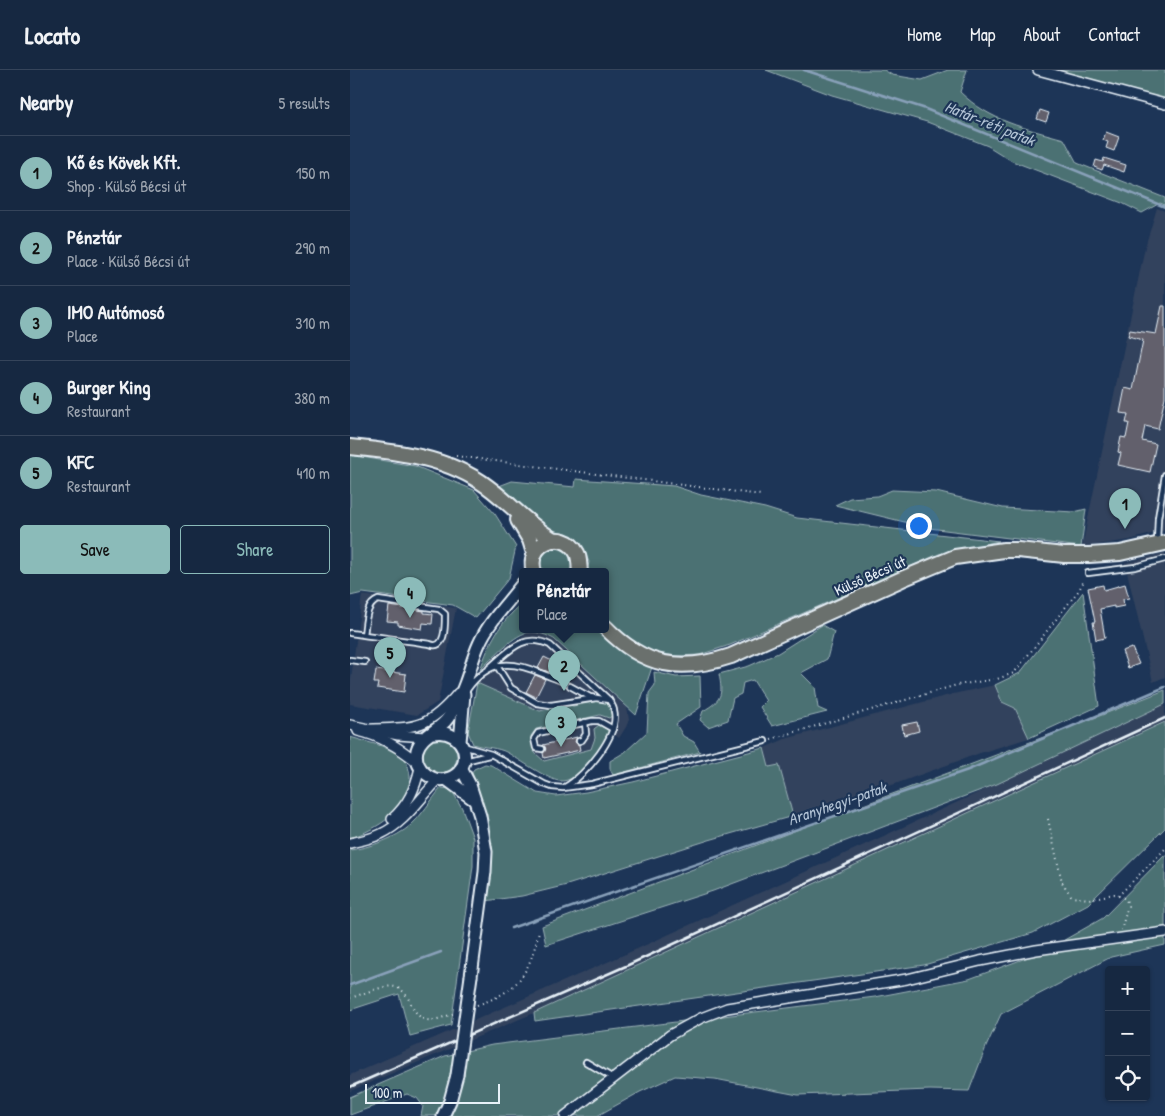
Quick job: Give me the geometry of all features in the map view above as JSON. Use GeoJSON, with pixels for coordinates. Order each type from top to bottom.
{"type":"FeatureCollection","features":[{"type":"Feature","properties":{"kind":"main road"},"geometry":{"type":"LineString","coordinates":[[350,447],[420,456],[469,474],[487,486],[541,533],[554,540]]}},
{"type":"Feature","properties":{"kind":"main road"},"geometry":{"type":"LineString","coordinates":[[504,501],[530,540],[532,566]]}},
{"type":"Feature","properties":{"kind":"main road"},"geometry":{"type":"LineString","coordinates":[[532,566],[542,544],[561,540],[573,547],[579,560],[579,568]]}},
{"type":"Feature","properties":{"kind":"main road","name":"Külső Bécsi út"},"geometry":{"type":"LineString","coordinates":[[609,630],[633,651],[648,659],[662,663],[694,666],[731,656],[902,579],[955,558],[1004,550],[1089,556],[1120,553],[1161,544]]}},
{"type":"Feature","properties":{"kind":"street"},"geometry":{"type":"LineString","coordinates":[[1038,70],[1165,104]]}},
{"type":"Feature","properties":{"kind":"street"},"geometry":{"type":"LineString","coordinates":[[352,725],[365,733],[393,744],[432,778],[443,779],[455,775],[462,765],[464,754],[461,744],[465,690],[478,645],[486,630],[519,588]]}},
{"type":"Feature","properties":{"kind":"street"},"geometry":{"type":"LineString","coordinates":[[496,618],[519,600]]}},
{"type":"Feature","properties":{"kind":"street"},"geometry":{"type":"LineString","coordinates":[[373,729],[403,728],[422,724],[443,710],[465,690]]}},
{"type":"Feature","properties":{"kind":"street"},"geometry":{"type":"LineString","coordinates":[[363,840],[391,820],[404,807],[414,789],[419,765],[417,750],[429,735],[447,719],[465,690]]}},
{"type":"Feature","properties":{"kind":"street"},"geometry":{"type":"LineString","coordinates":[[352,725],[398,735],[448,733],[461,744]]}},
{"type":"Feature","properties":{"kind":"street"},"geometry":{"type":"LineString","coordinates":[[443,1116],[450,1101],[456,1075],[485,872],[486,852],[480,816],[462,765]]}},
{"type":"Feature","properties":{"kind":"street"},"geometry":{"type":"LineString","coordinates":[[443,779],[473,798]]}},
{"type":"Feature","properties":{"kind":"street"},"geometry":{"type":"LineString","coordinates":[[350,844],[380,834],[393,827],[443,779]]}},
{"type":"Feature","properties":{"kind":"street"},"geometry":{"type":"LineString","coordinates":[[565,1116],[613,1078],[685,1026],[728,1008],[907,979],[980,961],[1036,950],[1165,932]]}},
{"type":"Feature","properties":{"kind":"lane"},"geometry":{"type":"LineString","coordinates":[[1161,544],[1158,518],[1165,475]]}},
{"type":"Feature","properties":{"kind":"lane"},"geometry":{"type":"LineString","coordinates":[[1088,573],[1135,567],[1165,559]]}},
{"type":"Feature","properties":{"kind":"lane"},"geometry":{"type":"LineString","coordinates":[[350,633],[434,646],[443,639],[444,612],[438,608],[378,600],[369,608],[364,635]]}},
{"type":"Feature","properties":{"kind":"lane"},"geometry":{"type":"LineString","coordinates":[[465,690],[516,644],[533,640],[542,641],[550,645],[609,700],[614,710],[615,721],[613,729],[591,765],[572,783],[563,788]]}},
{"type":"Feature","properties":{"kind":"lane"},"geometry":{"type":"LineString","coordinates":[[350,660],[365,662]]}},
{"type":"Feature","properties":{"kind":"lane"},"geometry":{"type":"LineString","coordinates":[[489,668],[515,664],[530,668],[565,683]]}},
{"type":"Feature","properties":{"kind":"lane"},"geometry":{"type":"LineString","coordinates":[[497,666],[511,688],[537,703],[551,705],[600,698]]}},
{"type":"Feature","properties":{"kind":"lane"},"geometry":{"type":"LineString","coordinates":[[570,686],[590,696],[609,700]]}},
{"type":"Feature","properties":{"kind":"lane"},"geometry":{"type":"LineString","coordinates":[[542,749],[536,748],[534,739],[538,733],[598,721],[613,729]]}},
{"type":"Feature","properties":{"kind":"lane"},"geometry":{"type":"LineString","coordinates":[[578,741],[582,740],[586,734],[586,722]]}},
{"type":"Feature","properties":{"kind":"lane"},"geometry":{"type":"LineString","coordinates":[[461,744],[491,754],[544,784],[563,788],[606,781],[764,741]]}},
{"type":"Feature","properties":{"kind":"lane"},"geometry":{"type":"LineString","coordinates":[[462,765],[481,755],[491,754]]}},
{"type":"Feature","properties":{"kind":"lane"},"geometry":{"type":"LineString","coordinates":[[586,1062],[613,1078]]}},
{"type":"Feature","properties":{"kind":"path"},"geometry":{"type":"LineString","coordinates":[[452,455],[762,495]]}},
{"type":"Feature","properties":{"kind":"path"},"geometry":{"type":"LineString","coordinates":[[764,741],[957,685],[997,679],[1014,673],[1079,590],[1088,573]]}},
{"type":"Feature","properties":{"kind":"path"},"geometry":{"type":"LineString","coordinates":[[1048,819],[1062,882],[1072,897],[1089,899],[1114,894],[1126,900],[1128,906],[1119,939]]}},
{"type":"Feature","properties":{"kind":"path"},"geometry":{"type":"LineString","coordinates":[[1118,896],[1165,849]]}},
{"type":"Feature","properties":{"kind":"path"},"geometry":{"type":"LineString","coordinates":[[469,1008],[496,999],[515,985],[528,967],[539,931]]}},
{"type":"Feature","properties":{"kind":"path"},"geometry":{"type":"LineString","coordinates":[[350,998],[383,987],[394,986],[403,990],[416,1014],[423,1019],[433,1020],[460,1011]]}},
{"type":"Feature","properties":{"kind":"shaded area"},"geometry":{"type":"Polygon","coordinates":[[[1157,208],[1165,211],[1165,530],[1130,540],[1082,547],[1145,247],[1157,208]]]}},
{"type":"Feature","properties":{"kind":"shaded area"},"geometry":{"type":"Polygon","coordinates":[[[1165,553],[1165,677],[1153,682],[1125,563],[1165,553]]]}},
{"type":"Feature","properties":{"kind":"shaded area"},"geometry":{"type":"Polygon","coordinates":[[[362,595],[456,608],[438,702],[417,715],[350,704],[350,687],[362,595]]]}},
{"type":"Feature","properties":{"kind":"shaded area"},"geometry":{"type":"Polygon","coordinates":[[[527,633],[541,633],[554,639],[627,707],[629,720],[619,738],[610,731],[594,729],[595,738],[592,749],[544,761],[535,753],[531,736],[536,729],[600,715],[603,700],[573,706],[567,704],[540,711],[477,683],[480,670],[506,646],[527,633]]]}},
{"type":"Feature","properties":{"kind":"shaded area"},"geometry":{"type":"Polygon","coordinates":[[[995,685],[1002,702],[1015,708],[1029,738],[980,753],[895,784],[793,816],[779,765],[769,767],[764,748],[785,739],[953,694],[995,685]]]}},
{"type":"Feature","properties":{"kind":"shaded area"},"geometry":{"type":"Polygon","coordinates":[[[1165,704],[1165,722],[534,1013],[350,1091],[350,1075],[637,949],[997,784],[1165,704]]]}},
{"type":"Feature","properties":{"kind":"green space"},"geometry":{"type":"Polygon","coordinates":[[[766,70],[884,70],[892,75],[922,80],[948,70],[967,70],[960,92],[972,102],[1009,123],[1064,139],[1077,163],[1165,198],[1165,205],[1160,203],[1142,213],[1122,203],[1012,161],[988,146],[927,122],[832,95],[766,70]]]}},
{"type":"Feature","properties":{"kind":"green space"},"geometry":{"type":"Polygon","coordinates":[[[1054,70],[1165,70],[1165,99],[1054,70]]]}},
{"type":"Feature","properties":{"kind":"green space"},"geometry":{"type":"Polygon","coordinates":[[[350,455],[415,466],[474,490],[495,514],[516,547],[509,578],[476,618],[453,605],[363,593],[350,596],[350,455]]]}},
{"type":"Feature","properties":{"kind":"green space"},"geometry":{"type":"Polygon","coordinates":[[[576,479],[674,486],[701,495],[765,508],[797,518],[999,541],[939,554],[730,645],[699,655],[677,656],[648,652],[633,644],[609,621],[609,568],[588,568],[589,562],[583,548],[572,536],[558,534],[538,524],[499,486],[512,481],[575,487],[576,479]]]}},
{"type":"Feature","properties":{"kind":"green space"},"geometry":{"type":"Polygon","coordinates":[[[892,490],[936,492],[1003,508],[1074,512],[1086,509],[1081,547],[929,528],[835,505],[850,498],[877,496],[892,490]]]}},
{"type":"Feature","properties":{"kind":"green space"},"geometry":{"type":"Polygon","coordinates":[[[553,546],[567,551],[572,558],[571,568],[539,568],[543,551],[553,546]]]}},
{"type":"Feature","properties":{"kind":"green space"},"geometry":{"type":"Polygon","coordinates":[[[1083,592],[1099,706],[1029,738],[1015,708],[1002,702],[995,685],[1020,673],[1083,592]]]}},
{"type":"Feature","properties":{"kind":"green space"},"geometry":{"type":"Polygon","coordinates":[[[519,606],[519,633],[525,633],[511,641],[480,670],[496,633],[519,606]]]}},
{"type":"Feature","properties":{"kind":"green space"},"geometry":{"type":"Polygon","coordinates":[[[822,625],[834,632],[827,659],[801,673],[815,687],[818,708],[827,712],[772,726],[760,707],[766,701],[753,680],[743,683],[741,694],[733,698],[728,720],[708,727],[700,720],[703,711],[714,704],[720,696],[719,674],[749,666],[778,653],[822,625]]]}},
{"type":"Feature","properties":{"kind":"green space"},"geometry":{"type":"Polygon","coordinates":[[[540,633],[603,633],[624,651],[652,667],[636,715],[554,639],[540,633]]]}},
{"type":"Feature","properties":{"kind":"green space"},"geometry":{"type":"Polygon","coordinates":[[[654,672],[676,677],[700,676],[701,707],[676,724],[683,736],[694,742],[700,752],[613,775],[610,769],[610,761],[625,752],[647,732],[649,693],[655,685],[654,672]]]}},
{"type":"Feature","properties":{"kind":"green space"},"geometry":{"type":"Polygon","coordinates":[[[477,683],[540,711],[567,704],[573,706],[603,700],[609,704],[612,716],[609,718],[600,715],[536,729],[531,736],[535,753],[544,761],[591,749],[595,738],[594,729],[599,725],[610,731],[596,755],[582,771],[567,780],[554,780],[504,751],[473,744],[468,732],[477,683]]]}},
{"type":"Feature","properties":{"kind":"green space"},"geometry":{"type":"Polygon","coordinates":[[[1165,690],[1165,704],[997,784],[713,891],[546,945],[542,926],[1165,690]]]}},
{"type":"Feature","properties":{"kind":"green space"},"geometry":{"type":"Polygon","coordinates":[[[1165,722],[1165,828],[1088,904],[1033,933],[924,965],[535,1021],[534,1013],[1165,722]]]}},
{"type":"Feature","properties":{"kind":"green space"},"geometry":{"type":"Polygon","coordinates":[[[350,737],[382,746],[405,758],[410,777],[408,789],[398,808],[381,823],[350,838],[350,737]]]}},
{"type":"Feature","properties":{"kind":"green space"},"geometry":{"type":"Polygon","coordinates":[[[440,739],[447,740],[452,744],[456,749],[456,763],[452,768],[447,772],[440,773],[433,772],[428,768],[424,763],[423,756],[424,749],[428,744],[433,740],[440,739]]]}},
{"type":"Feature","properties":{"kind":"green space"},"geometry":{"type":"Polygon","coordinates":[[[764,748],[769,767],[779,765],[793,816],[709,840],[567,885],[522,896],[485,901],[492,852],[472,772],[474,769],[485,764],[491,765],[537,793],[556,796],[633,782],[764,748]]]}},
{"type":"Feature","properties":{"kind":"green space"},"geometry":{"type":"Polygon","coordinates":[[[441,788],[451,789],[462,808],[473,838],[473,866],[451,1025],[410,1036],[399,994],[350,1010],[350,850],[382,842],[405,830],[419,817],[441,788]]]}},
{"type":"Feature","properties":{"kind":"green space"},"geometry":{"type":"Polygon","coordinates":[[[1165,855],[1165,945],[1111,957],[1001,1014],[969,1091],[930,1090],[798,1095],[715,1079],[675,1076],[640,1092],[597,1116],[421,1116],[423,1106],[417,1098],[407,1094],[350,1115],[350,1097],[445,1056],[492,1045],[875,997],[969,979],[1045,951],[1103,918],[1165,855]]]}},
{"type":"Feature","properties":{"kind":"building"},"geometry":{"type":"Polygon","coordinates":[[[1040,110],[1049,113],[1046,122],[1037,119],[1040,110]]]}},
{"type":"Feature","properties":{"kind":"building"},"geometry":{"type":"Polygon","coordinates":[[[1106,132],[1119,137],[1114,151],[1106,148],[1108,142],[1103,140],[1106,132]]]}},
{"type":"Feature","properties":{"kind":"building"},"geometry":{"type":"Polygon","coordinates":[[[1104,158],[1126,165],[1124,172],[1104,165],[1102,170],[1094,167],[1096,160],[1103,162],[1104,158]]]}},
{"type":"Feature","properties":{"kind":"building"},"geometry":{"type":"Polygon","coordinates":[[[1162,306],[1165,306],[1165,397],[1158,429],[1145,426],[1142,441],[1156,444],[1150,472],[1118,465],[1121,453],[1118,452],[1121,437],[1126,438],[1129,423],[1126,423],[1128,414],[1120,413],[1125,388],[1133,390],[1143,340],[1128,336],[1130,330],[1156,334],[1162,306]]]}},
{"type":"Feature","properties":{"kind":"building"},"geometry":{"type":"Polygon","coordinates":[[[1125,584],[1129,598],[1123,599],[1124,606],[1100,609],[1105,638],[1096,640],[1093,622],[1095,622],[1088,588],[1103,585],[1104,590],[1125,584]]]}},
{"type":"Feature","properties":{"kind":"building"},"geometry":{"type":"Polygon","coordinates":[[[389,606],[433,614],[432,624],[423,623],[422,629],[387,621],[389,606]]]}},
{"type":"Feature","properties":{"kind":"building"},"geometry":{"type":"Polygon","coordinates":[[[1132,648],[1139,664],[1128,668],[1122,651],[1132,648]]]}},
{"type":"Feature","properties":{"kind":"building"},"geometry":{"type":"Polygon","coordinates":[[[544,657],[554,662],[549,672],[538,668],[544,657]]]}},
{"type":"Feature","properties":{"kind":"building"},"geometry":{"type":"Polygon","coordinates":[[[376,670],[406,674],[404,692],[377,688],[378,683],[374,683],[376,670]]]}},
{"type":"Feature","properties":{"kind":"building"},"geometry":{"type":"Polygon","coordinates":[[[535,675],[545,679],[536,697],[526,692],[535,675]]]}},
{"type":"Feature","properties":{"kind":"building"},"geometry":{"type":"Polygon","coordinates":[[[917,722],[919,731],[904,735],[902,725],[917,722]]]}},
{"type":"Feature","properties":{"kind":"building"},"geometry":{"type":"Polygon","coordinates":[[[577,737],[575,742],[579,745],[580,750],[544,758],[543,753],[546,749],[543,745],[577,737]]]}},
{"type":"Feature","properties":{"kind":"waterway","name":"Határ-réti patak"},"geometry":{"type":"LineString","coordinates":[[804,70],[923,108],[1165,207]]}},
{"type":"Feature","properties":{"kind":"waterway","name":"Aranyhegyi-patak"},"geometry":{"type":"LineString","coordinates":[[511,928],[968,770],[1165,687]]}},
{"type":"Feature","properties":{"kind":"waterway","name":"Aranyhegyi-patak"},"geometry":{"type":"LineString","coordinates":[[350,985],[441,952]]}},
{"type":"Feature","properties":{"kind":"railway"},"geometry":{"type":"LineString","coordinates":[[350,1087],[626,966],[1165,718]]}},
{"type":"Feature","properties":{"kind":"place","name":"Kő és Kövek Kft."},"geometry":{"type":"Point","coordinates":[1125,529]}},
{"type":"Feature","properties":{"kind":"place","name":"Burger King"},"geometry":{"type":"Point","coordinates":[410,618]}},
{"type":"Feature","properties":{"kind":"place","name":"KFC"},"geometry":{"type":"Point","coordinates":[390,678]}},
{"type":"Feature","properties":{"kind":"place","name":"Pénztár"},"geometry":{"type":"Point","coordinates":[564,691]}},
{"type":"Feature","properties":{"kind":"place","name":"IMO Autómosó"},"geometry":{"type":"Point","coordinates":[561,747]}}]}
